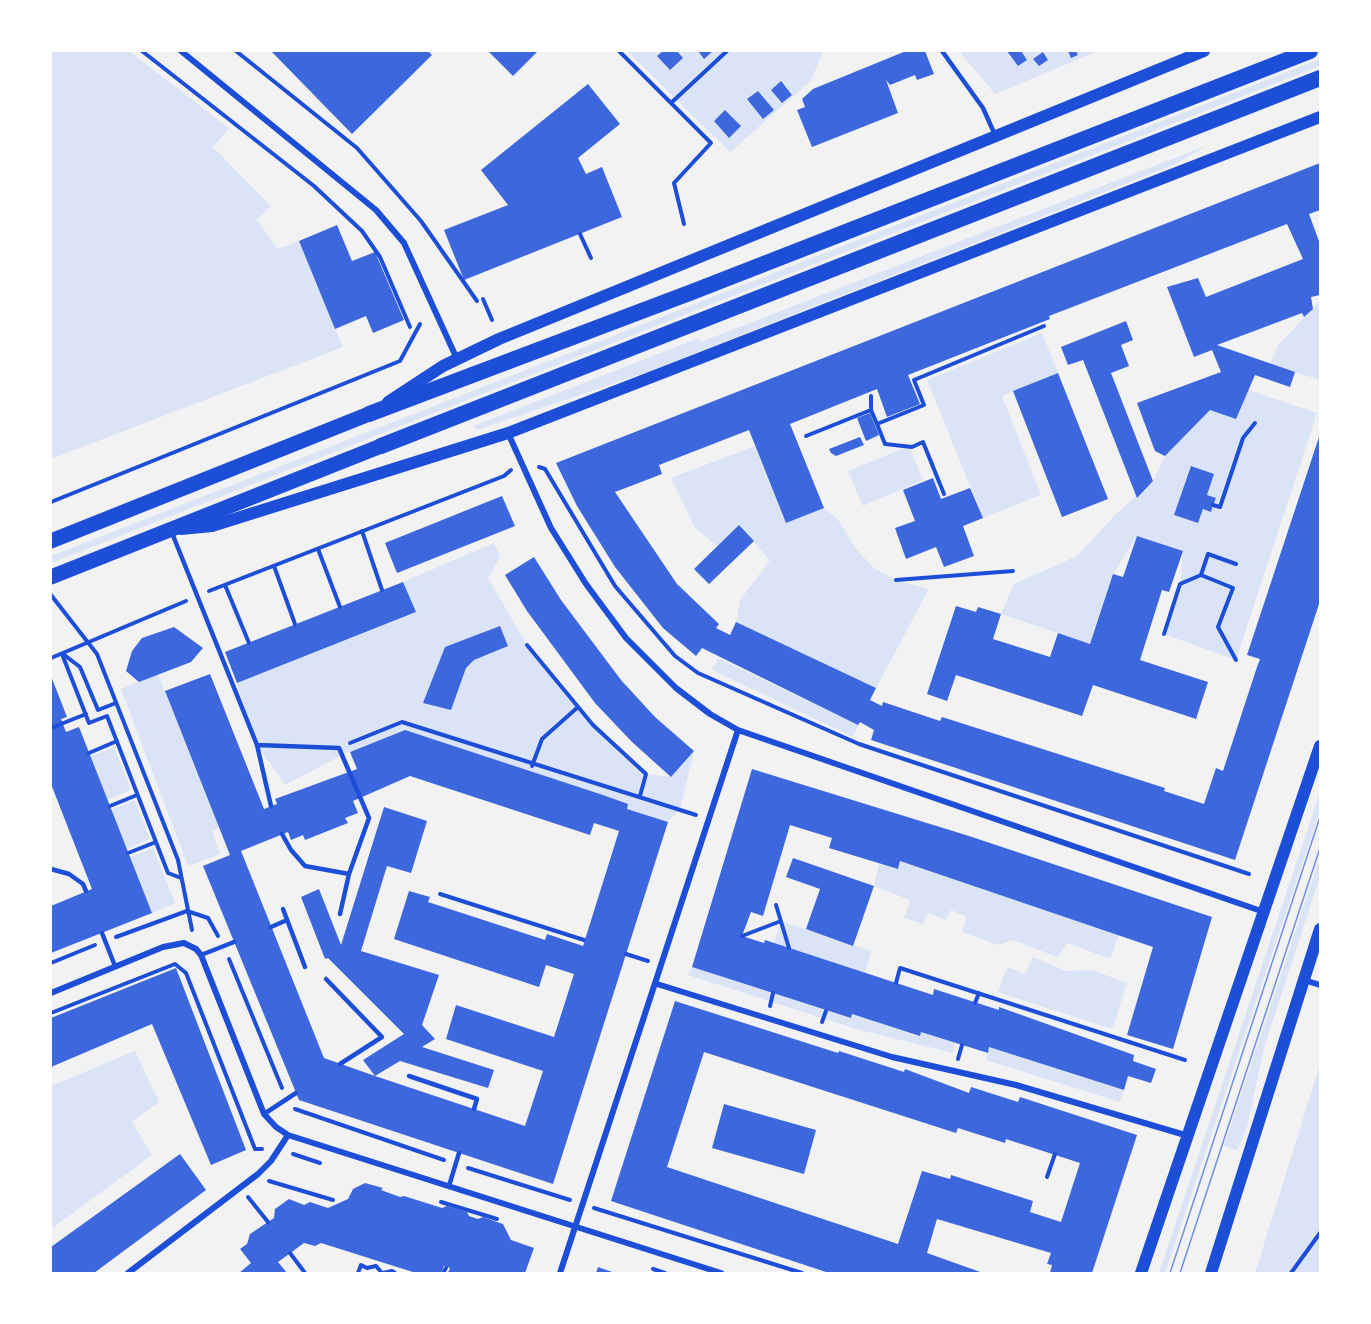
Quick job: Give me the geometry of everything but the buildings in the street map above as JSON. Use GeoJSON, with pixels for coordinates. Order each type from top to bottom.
{"type":"FeatureCollection","features":[{"type":"Feature","properties":{"kind":"highway"},"geometry":{"type":"LineString","coordinates":[[369,414],[714,284],[1310,51]]}},
{"type":"Feature","properties":{"kind":"highway"},"geometry":{"type":"LineString","coordinates":[[381,446],[1320,78]]}},
{"type":"Feature","properties":{"kind":"main road"},"geometry":{"type":"LineString","coordinates":[[51,542],[369,414],[457,359],[1204,51]]}},
{"type":"Feature","properties":{"kind":"main road"},"geometry":{"type":"LineString","coordinates":[[171,530],[212,526],[508,433],[1320,117]]}},
{"type":"Feature","properties":{"kind":"main road"},"geometry":{"type":"LineString","coordinates":[[51,577],[381,446]]}},
{"type":"Feature","properties":{"kind":"main road"},"geometry":{"type":"LineString","coordinates":[[1141,1273],[1185,1135],[1265,912],[1320,746]]}},
{"type":"Feature","properties":{"kind":"main road"},"geometry":{"type":"LineString","coordinates":[[1211,1273],[1320,929]]}},
{"type":"Feature","properties":{"kind":"street"},"geometry":{"type":"LineString","coordinates":[[181,51],[376,210],[404,243],[457,359]]}},
{"type":"Feature","properties":{"kind":"street"},"geometry":{"type":"LineString","coordinates":[[508,433],[550,528],[586,584],[626,638],[676,688],[710,714],[738,730],[1265,912]]}},
{"type":"Feature","properties":{"kind":"street"},"geometry":{"type":"LineString","coordinates":[[560,1273],[657,984],[738,730]]}},
{"type":"Feature","properties":{"kind":"street"},"geometry":{"type":"LineString","coordinates":[[51,993],[163,947],[184,943],[196,948],[201,955],[264,1114],[276,1127],[288,1135],[721,1273]]}},
{"type":"Feature","properties":{"kind":"street"},"geometry":{"type":"LineString","coordinates":[[1303,980],[1320,985]]}},
{"type":"Feature","properties":{"kind":"street"},"geometry":{"type":"LineString","coordinates":[[657,984],[892,1057],[1016,1085],[1185,1135]]}},
{"type":"Feature","properties":{"kind":"street"},"geometry":{"type":"LineString","coordinates":[[128,1273],[254,1176],[280,1150],[288,1135]]}},
{"type":"Feature","properties":{"kind":"lane"},"geometry":{"type":"LineString","coordinates":[[942,51],[983,108],[996,135]]}},
{"type":"Feature","properties":{"kind":"lane"},"geometry":{"type":"LineString","coordinates":[[171,530],[257,745],[271,806]]}},
{"type":"Feature","properties":{"kind":"lane"},"geometry":{"type":"LineString","coordinates":[[257,745],[339,748],[369,818],[349,874],[340,914]]}},
{"type":"Feature","properties":{"kind":"lane"},"geometry":{"type":"LineString","coordinates":[[282,834],[291,850],[305,866],[349,874]]}},
{"type":"Feature","properties":{"kind":"lane"},"geometry":{"type":"LineString","coordinates":[[51,868],[69,874],[83,884],[86,891]]}},
{"type":"Feature","properties":{"kind":"lane"},"geometry":{"type":"LineString","coordinates":[[284,909],[305,967]]}},
{"type":"Feature","properties":{"kind":"lane"},"geometry":{"type":"LineString","coordinates":[[271,927],[287,920]]}},
{"type":"Feature","properties":{"kind":"lane"},"geometry":{"type":"LineString","coordinates":[[102,933],[115,966]]}},
{"type":"Feature","properties":{"kind":"lane"},"geometry":{"type":"LineString","coordinates":[[201,955],[234,942]]}},
{"type":"Feature","properties":{"kind":"lane"},"geometry":{"type":"LineString","coordinates":[[326,979],[382,1037],[340,1064]]}},
{"type":"Feature","properties":{"kind":"lane"},"geometry":{"type":"LineString","coordinates":[[409,1076],[477,1099],[474,1109]]}},
{"type":"Feature","properties":{"kind":"lane"},"geometry":{"type":"LineString","coordinates":[[264,1114],[296,1093]]}},
{"type":"Feature","properties":{"kind":"lane"},"geometry":{"type":"LineString","coordinates":[[449,1186],[459,1153]]}},
{"type":"Feature","properties":{"kind":"path"},"geometry":{"type":"LineString","coordinates":[[142,51],[314,186],[362,231],[380,257],[410,327]]}},
{"type":"Feature","properties":{"kind":"path"},"geometry":{"type":"LineString","coordinates":[[236,51],[357,148],[421,221],[477,301]]}},
{"type":"Feature","properties":{"kind":"path"},"geometry":{"type":"LineString","coordinates":[[619,51],[711,143],[674,183],[684,224]]}},
{"type":"Feature","properties":{"kind":"path"},"geometry":{"type":"LineString","coordinates":[[671,103],[727,51]]}},
{"type":"Feature","properties":{"kind":"path"},"geometry":{"type":"LineString","coordinates":[[580,234],[591,258]]}},
{"type":"Feature","properties":{"kind":"path"},"geometry":{"type":"LineString","coordinates":[[483,298],[492,320]]}},
{"type":"Feature","properties":{"kind":"path"},"geometry":{"type":"LineString","coordinates":[[51,502],[400,361],[420,324]]}},
{"type":"Feature","properties":{"kind":"path"},"geometry":{"type":"LineString","coordinates":[[877,424],[924,405],[914,380],[1044,326]]}},
{"type":"Feature","properties":{"kind":"path"},"geometry":{"type":"LineString","coordinates":[[871,396],[871,410],[885,444],[912,447],[923,442],[944,494]]}},
{"type":"Feature","properties":{"kind":"path"},"geometry":{"type":"LineString","coordinates":[[806,436],[871,410]]}},
{"type":"Feature","properties":{"kind":"path"},"geometry":{"type":"LineString","coordinates":[[1214,505],[1220,507],[1243,438],[1254,423]]}},
{"type":"Feature","properties":{"kind":"path"},"geometry":{"type":"LineString","coordinates":[[51,658],[196,596],[504,476],[520,462],[545,469],[615,586],[675,656],[698,673],[859,744],[1249,874]]}},
{"type":"Feature","properties":{"kind":"path"},"geometry":{"type":"LineString","coordinates":[[362,531],[382,590]]}},
{"type":"Feature","properties":{"kind":"path"},"geometry":{"type":"LineString","coordinates":[[318,549],[340,607]]}},
{"type":"Feature","properties":{"kind":"path"},"geometry":{"type":"LineString","coordinates":[[1201,575],[1208,554],[1236,564]]}},
{"type":"Feature","properties":{"kind":"path"},"geometry":{"type":"LineString","coordinates":[[274,566],[295,624]]}},
{"type":"Feature","properties":{"kind":"path"},"geometry":{"type":"LineString","coordinates":[[896,580],[1013,571]]}},
{"type":"Feature","properties":{"kind":"path"},"geometry":{"type":"LineString","coordinates":[[1164,634],[1180,584],[1201,575],[1233,588],[1218,627],[1236,660]]}},
{"type":"Feature","properties":{"kind":"path"},"geometry":{"type":"LineString","coordinates":[[225,585],[249,643]]}},
{"type":"Feature","properties":{"kind":"path"},"geometry":{"type":"LineString","coordinates":[[51,594],[97,654],[178,860],[196,948]]}},
{"type":"Feature","properties":{"kind":"path"},"geometry":{"type":"LineString","coordinates":[[527,645],[592,725],[646,774],[640,796]]}},
{"type":"Feature","properties":{"kind":"path"},"geometry":{"type":"LineString","coordinates":[[62,654],[80,667],[98,710],[116,704]]}},
{"type":"Feature","properties":{"kind":"path"},"geometry":{"type":"LineString","coordinates":[[62,654],[89,723],[106,716],[168,873],[181,878]]}},
{"type":"Feature","properties":{"kind":"path"},"geometry":{"type":"LineString","coordinates":[[533,764],[542,739],[578,707]]}},
{"type":"Feature","properties":{"kind":"path"},"geometry":{"type":"LineString","coordinates":[[51,728],[86,714]]}},
{"type":"Feature","properties":{"kind":"path"},"geometry":{"type":"LineString","coordinates":[[339,748],[402,722],[708,819]]}},
{"type":"Feature","properties":{"kind":"path"},"geometry":{"type":"LineString","coordinates":[[89,753],[117,741]]}},
{"type":"Feature","properties":{"kind":"path"},"geometry":{"type":"LineString","coordinates":[[110,806],[137,795]]}},
{"type":"Feature","properties":{"kind":"path"},"geometry":{"type":"LineString","coordinates":[[128,853],[156,842]]}},
{"type":"Feature","properties":{"kind":"path"},"geometry":{"type":"LineString","coordinates":[[440,894],[584,940]]}},
{"type":"Feature","properties":{"kind":"path"},"geometry":{"type":"LineString","coordinates":[[776,905],[789,948]]}},
{"type":"Feature","properties":{"kind":"path"},"geometry":{"type":"LineString","coordinates":[[51,963],[187,911],[208,918],[224,947],[286,1099],[297,1111],[455,1164],[802,1273]]}},
{"type":"Feature","properties":{"kind":"path"},"geometry":{"type":"LineString","coordinates":[[742,936],[781,921]]}},
{"type":"Feature","properties":{"kind":"path"},"geometry":{"type":"LineString","coordinates":[[626,954],[662,966]]}},
{"type":"Feature","properties":{"kind":"path"},"geometry":{"type":"LineString","coordinates":[[51,1013],[175,964],[186,973],[255,1149],[280,1150],[326,1164]]}},
{"type":"Feature","properties":{"kind":"path"},"geometry":{"type":"LineString","coordinates":[[896,983],[900,968],[1185,1060]]}},
{"type":"Feature","properties":{"kind":"path"},"geometry":{"type":"LineString","coordinates":[[975,1003],[979,993]]}},
{"type":"Feature","properties":{"kind":"path"},"geometry":{"type":"LineString","coordinates":[[1047,1177],[1055,1154]]}},
{"type":"Feature","properties":{"kind":"path"},"geometry":{"type":"LineString","coordinates":[[254,1176],[333,1200]]}},
{"type":"Feature","properties":{"kind":"path"},"geometry":{"type":"LineString","coordinates":[[241,1187],[268,1222]]}},
{"type":"Feature","properties":{"kind":"path"},"geometry":{"type":"LineString","coordinates":[[439,1201],[500,1220]]}},
{"type":"Feature","properties":{"kind":"path"},"geometry":{"type":"LineString","coordinates":[[1291,1273],[1320,1233]]}},
{"type":"Feature","properties":{"kind":"path"},"geometry":{"type":"LineString","coordinates":[[290,1253],[305,1273]]}},
{"type":"Feature","properties":{"kind":"path"},"geometry":{"type":"LineString","coordinates":[[358,1273],[361,1265],[367,1268],[376,1266],[383,1273],[392,1271],[395,1273]]}},
{"type":"Feature","properties":{"kind":"path"},"geometry":{"type":"LineString","coordinates":[[645,1266],[665,1273]]}},
{"type":"Feature","properties":{"kind":"path"},"geometry":{"type":"LineString","coordinates":[[443,1273],[446,1268]]}},
{"type":"Feature","properties":{"kind":"shaded area"},"geometry":{"type":"Polygon","coordinates":[[[51,51],[129,51],[229,128],[213,147],[271,206],[257,219],[277,249],[299,241],[343,347],[51,459],[51,51]]]}},
{"type":"Feature","properties":{"kind":"shaded area"},"geometry":{"type":"Polygon","coordinates":[[[627,51],[823,51],[811,81],[730,152],[627,51]]]}},
{"type":"Feature","properties":{"kind":"shaded area"},"geometry":{"type":"Polygon","coordinates":[[[959,51],[1098,51],[995,94],[959,51]]]}},
{"type":"Feature","properties":{"kind":"shaded area"},"geometry":{"type":"Polygon","coordinates":[[[1320,59],[1320,66],[51,563],[51,556],[1320,59]]]}},
{"type":"Feature","properties":{"kind":"shaded area"},"geometry":{"type":"Polygon","coordinates":[[[1208,145],[1176,164],[647,372],[477,430],[473,426],[699,338],[700,342],[711,338],[1208,145]]]}},
{"type":"Feature","properties":{"kind":"shaded area"},"geometry":{"type":"Polygon","coordinates":[[[1320,301],[1320,380],[1270,364],[1278,345],[1320,301]]]}},
{"type":"Feature","properties":{"kind":"shaded area"},"geometry":{"type":"Polygon","coordinates":[[[1042,333],[1058,373],[1002,396],[1041,495],[983,518],[927,380],[1042,333]]]}},
{"type":"Feature","properties":{"kind":"shaded area"},"geometry":{"type":"Polygon","coordinates":[[[1248,390],[1317,413],[1236,660],[1164,634],[1180,584],[1183,551],[1137,536],[1113,574],[1090,644],[1001,614],[1014,584],[1077,556],[1116,514],[1153,481],[1165,456],[1210,410],[1248,390]],[[1191,466],[1175,515],[1198,523],[1203,509],[1211,512],[1216,498],[1207,495],[1214,474],[1191,466]]]}},
{"type":"Feature","properties":{"kind":"shaded area"},"geometry":{"type":"Polygon","coordinates":[[[755,446],[786,523],[824,508],[839,521],[856,549],[874,568],[896,580],[929,589],[876,688],[736,622],[740,600],[770,560],[739,526],[717,546],[695,528],[671,478],[755,446]]]}},
{"type":"Feature","properties":{"kind":"shaded area"},"geometry":{"type":"Polygon","coordinates":[[[909,446],[923,480],[863,506],[848,471],[909,446]]]}},
{"type":"Feature","properties":{"kind":"shaded area"},"geometry":{"type":"Polygon","coordinates":[[[494,543],[500,557],[488,578],[527,645],[593,725],[646,774],[671,777],[694,751],[680,809],[668,822],[627,809],[628,804],[603,795],[405,730],[346,753],[285,785],[257,745],[237,683],[415,613],[403,582],[494,543]]]}},
{"type":"Feature","properties":{"kind":"shaded area"},"geometry":{"type":"Polygon","coordinates":[[[718,658],[858,725],[853,737],[712,670],[718,658]]]}},
{"type":"Feature","properties":{"kind":"shaded area"},"geometry":{"type":"Polygon","coordinates":[[[158,674],[219,828],[212,831],[220,854],[188,866],[121,689],[158,674]]]}},
{"type":"Feature","properties":{"kind":"shaded area"},"geometry":{"type":"Polygon","coordinates":[[[114,747],[131,790],[107,800],[90,757],[114,747]]]}},
{"type":"Feature","properties":{"kind":"shaded area"},"geometry":{"type":"Polygon","coordinates":[[[1320,792],[1320,811],[1165,1273],[1159,1273],[1320,792]]]}},
{"type":"Feature","properties":{"kind":"shaded area"},"geometry":{"type":"Polygon","coordinates":[[[134,800],[150,839],[127,849],[111,810],[134,800]]]}},
{"type":"Feature","properties":{"kind":"shaded area"},"geometry":{"type":"Polygon","coordinates":[[[153,848],[175,903],[152,913],[130,857],[153,848]]]}},
{"type":"Feature","properties":{"kind":"shaded area"},"geometry":{"type":"Polygon","coordinates":[[[1320,857],[1320,876],[1264,1048],[1247,1127],[1237,1150],[1224,1146],[1320,857]]]}},
{"type":"Feature","properties":{"kind":"shaded area"},"geometry":{"type":"Polygon","coordinates":[[[900,861],[1119,935],[1110,959],[1068,943],[1057,957],[1013,940],[998,945],[962,932],[967,917],[951,910],[946,920],[928,913],[923,924],[904,918],[910,900],[874,886],[879,864],[897,869],[900,861]]]}},
{"type":"Feature","properties":{"kind":"shaded area"},"geometry":{"type":"Polygon","coordinates":[[[781,921],[871,951],[865,973],[774,943],[781,921]]]}},
{"type":"Feature","properties":{"kind":"shaded area"},"geometry":{"type":"Polygon","coordinates":[[[1033,957],[1066,971],[1092,970],[1127,983],[1112,1029],[998,992],[1007,967],[1025,974],[1033,957]]]}},
{"type":"Feature","properties":{"kind":"shaded area"},"geometry":{"type":"Polygon","coordinates":[[[692,967],[850,1018],[852,1014],[919,1036],[921,1032],[955,1043],[953,1053],[856,1029],[688,975],[692,967]]]}},
{"type":"Feature","properties":{"kind":"shaded area"},"geometry":{"type":"Polygon","coordinates":[[[989,1047],[1124,1090],[1120,1102],[986,1060],[989,1047]]]}},
{"type":"Feature","properties":{"kind":"shaded area"},"geometry":{"type":"Polygon","coordinates":[[[135,1051],[159,1102],[132,1122],[152,1155],[51,1229],[51,1086],[135,1051]]]}},
{"type":"Feature","properties":{"kind":"shaded area"},"geometry":{"type":"Polygon","coordinates":[[[1320,1064],[1320,1273],[1255,1273],[1320,1064]]]}},
{"type":"Feature","properties":{"kind":"tram line"},"geometry":{"type":"LineString","coordinates":[[1170,1273],[1320,817]]}},
{"type":"Feature","properties":{"kind":"tram line"},"geometry":{"type":"LineString","coordinates":[[1180,1273],[1320,848]]}}]}
